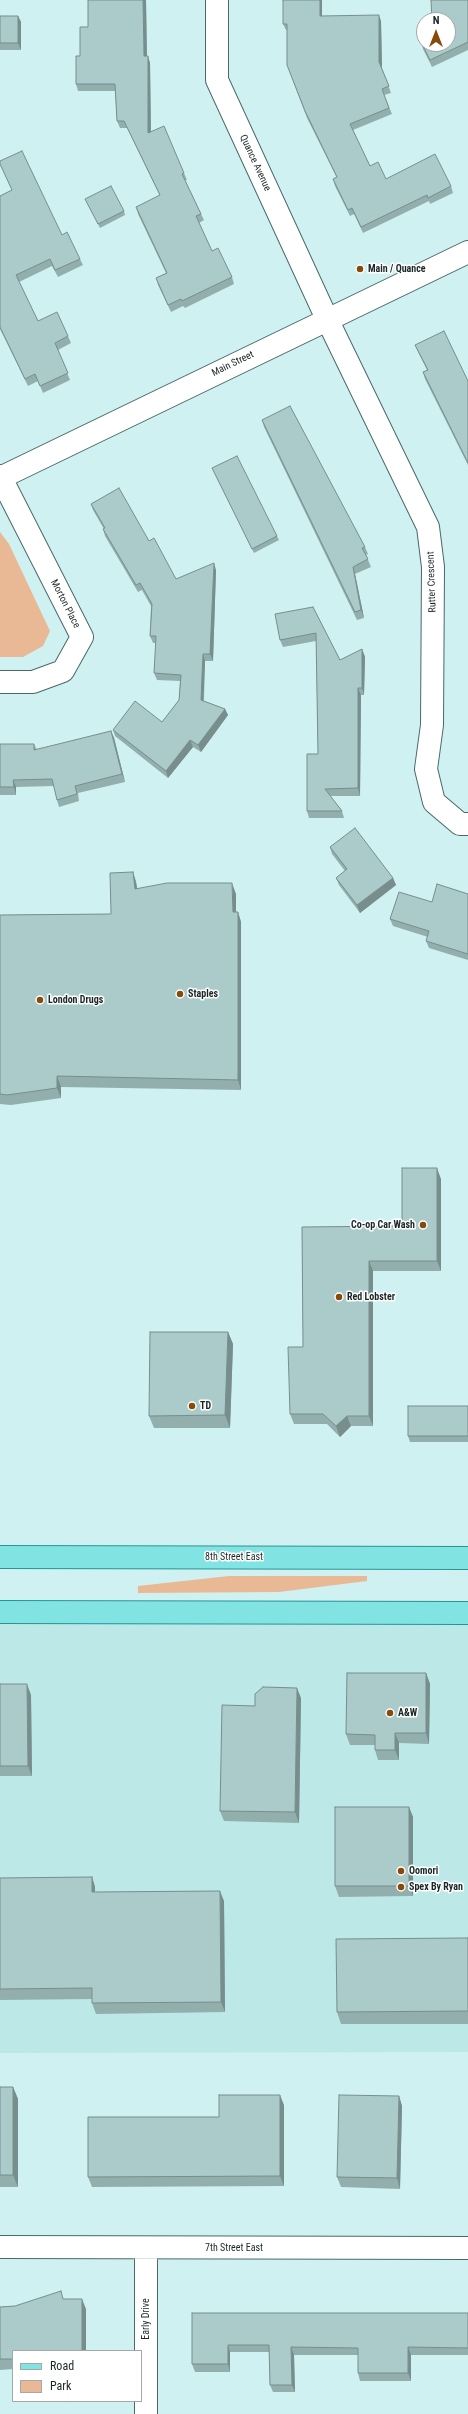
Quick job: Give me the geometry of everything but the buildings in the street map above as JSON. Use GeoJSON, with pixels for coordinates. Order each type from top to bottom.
{"type":"FeatureCollection","features":[{"type":"Feature","properties":{"kind":"main road","name":"8th Street East"},"geometry":{"type":"LineString","coordinates":[[0,1557],[468,1558]]}},
{"type":"Feature","properties":{"kind":"main road"},"geometry":{"type":"LineString","coordinates":[[0,1612],[468,1613]]}},
{"type":"Feature","properties":{"kind":"street","name":"Quance Avenue"},"geometry":{"type":"LineString","coordinates":[[217,0],[216,80],[327,319]]}},
{"type":"Feature","properties":{"kind":"street","name":"Main Street"},"geometry":{"type":"LineString","coordinates":[[0,477],[468,252]]}},
{"type":"Feature","properties":{"kind":"street","name":"Rutter Crescent"},"geometry":{"type":"LineString","coordinates":[[327,319],[428,527],[433,567],[432,709],[426,769],[434,802],[460,824],[468,824]]}},
{"type":"Feature","properties":{"kind":"street","name":"Morton Place"},"geometry":{"type":"LineString","coordinates":[[0,477],[82,637],[63,671],[33,682],[0,682]]}},
{"type":"Feature","properties":{"kind":"street","name":"7th Street East"},"geometry":{"type":"LineString","coordinates":[[0,2247],[468,2248]]}},
{"type":"Feature","properties":{"kind":"street","name":"Early Drive"},"geometry":{"type":"LineString","coordinates":[[146,2248],[146,2414]]}},
{"type":"Feature","properties":{"kind":"shaded area"},"geometry":{"type":"Polygon","coordinates":[[[0,1612],[468,1613],[468,2052],[0,2053],[0,1612]]]}},
{"type":"Feature","properties":{"kind":"green space"},"geometry":{"type":"Polygon","coordinates":[[[0,532],[9,544],[50,631],[43,646],[23,657],[0,657],[0,532]]]}},
{"type":"Feature","properties":{"kind":"green space"},"geometry":{"type":"Polygon","coordinates":[[[229,1576],[367,1576],[367,1581],[279,1592],[138,1593],[138,1586],[229,1576]]]}},
{"type":"Feature","properties":{"kind":"place","name":"Main / Quance"},"geometry":{"type":"Point","coordinates":[360,269]}},
{"type":"Feature","properties":{"kind":"place","name":"Staples"},"geometry":{"type":"Point","coordinates":[180,994]}},
{"type":"Feature","properties":{"kind":"place","name":"London Drugs"},"geometry":{"type":"Point","coordinates":[40,1000]}},
{"type":"Feature","properties":{"kind":"place","name":"Co-op Car Wash"},"geometry":{"type":"Point","coordinates":[423,1225]}},
{"type":"Feature","properties":{"kind":"place","name":"Red Lobster"},"geometry":{"type":"Point","coordinates":[339,1297]}},
{"type":"Feature","properties":{"kind":"place","name":"TD"},"geometry":{"type":"Point","coordinates":[192,1406]}},
{"type":"Feature","properties":{"kind":"place","name":"A&W"},"geometry":{"type":"Point","coordinates":[390,1713]}},
{"type":"Feature","properties":{"kind":"place","name":"Oomori"},"geometry":{"type":"Point","coordinates":[401,1871]}},
{"type":"Feature","properties":{"kind":"place","name":"Spex By Ryan"},"geometry":{"type":"Point","coordinates":[401,1887]}}]}
